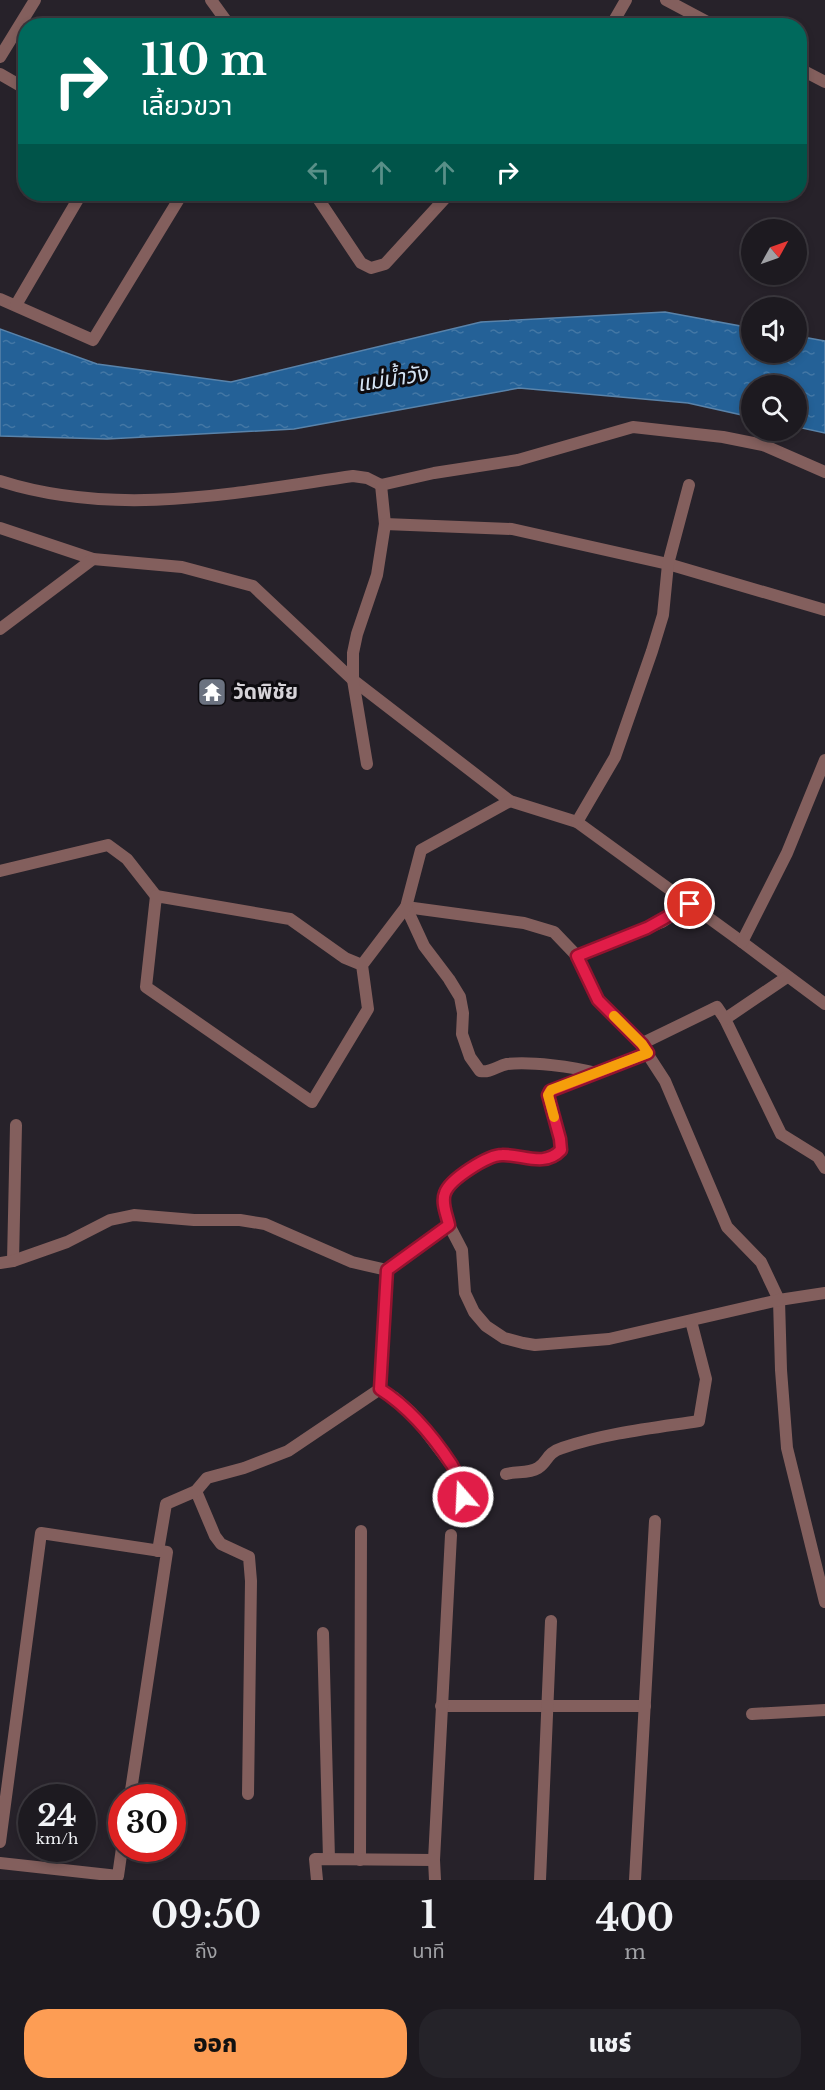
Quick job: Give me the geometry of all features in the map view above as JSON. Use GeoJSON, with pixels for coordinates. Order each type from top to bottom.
{"type":"FeatureCollection","features":[{"type":"Feature","properties":{"kind":"street"},"geometry":{"type":"LineString","coordinates":[[24,18],[35,0]]}},
{"type":"Feature","properties":{"kind":"street"},"geometry":{"type":"LineString","coordinates":[[211,0],[224,18]]}},
{"type":"Feature","properties":{"kind":"street"},"geometry":{"type":"LineString","coordinates":[[616,18],[626,0]]}},
{"type":"Feature","properties":{"kind":"street"},"geometry":{"type":"LineString","coordinates":[[666,0],[700,18]]}},
{"type":"Feature","properties":{"kind":"street"},"geometry":{"type":"LineString","coordinates":[[0,57],[18,28]]}},
{"type":"Feature","properties":{"kind":"street"},"geometry":{"type":"LineString","coordinates":[[807,73],[825,82]]}},
{"type":"Feature","properties":{"kind":"street"},"geometry":{"type":"LineString","coordinates":[[0,74],[18,84]]}},
{"type":"Feature","properties":{"kind":"street"},"geometry":{"type":"LineString","coordinates":[[15,305],[77,201]]}},
{"type":"Feature","properties":{"kind":"street"},"geometry":{"type":"LineString","coordinates":[[0,298],[93,340],[178,201]]}},
{"type":"Feature","properties":{"kind":"street"},"geometry":{"type":"LineString","coordinates":[[320,201],[362,263],[371,268],[385,264],[443,201]]}},
{"type":"Feature","properties":{"kind":"street"},"geometry":{"type":"LineString","coordinates":[[0,481],[51,495],[82,499],[188,500],[353,476],[367,478],[381,485],[434,473],[518,460],[633,427],[723,437],[762,445],[825,472]]}},
{"type":"Feature","properties":{"kind":"street"},"geometry":{"type":"LineString","coordinates":[[367,764],[353,680],[354,644],[377,575],[385,524],[381,485]]}},
{"type":"Feature","properties":{"kind":"street"},"geometry":{"type":"LineString","coordinates":[[577,822],[615,757],[663,615],[668,564],[689,485]]}},
{"type":"Feature","properties":{"kind":"street"},"geometry":{"type":"LineString","coordinates":[[385,524],[512,529],[668,564],[825,610]]}},
{"type":"Feature","properties":{"kind":"street"},"geometry":{"type":"LineString","coordinates":[[0,528],[93,559],[182,567],[253,586],[353,680],[510,801],[577,822],[825,1004]]}},
{"type":"Feature","properties":{"kind":"street"},"geometry":{"type":"LineString","coordinates":[[0,629],[93,559]]}},
{"type":"Feature","properties":{"kind":"street"},"geometry":{"type":"LineString","coordinates":[[742,942],[787,854],[825,760]]}},
{"type":"Feature","properties":{"kind":"street"},"geometry":{"type":"LineString","coordinates":[[156,896],[146,987],[312,1102],[368,1009],[362,966],[406,907],[421,850],[510,801]]}},
{"type":"Feature","properties":{"kind":"street"},"geometry":{"type":"LineString","coordinates":[[0,871],[108,845],[127,859],[156,896],[290,919],[345,958],[362,966]]}},
{"type":"Feature","properties":{"kind":"street"},"geometry":{"type":"LineString","coordinates":[[577,956],[647,928],[690,904]]}},
{"type":"Feature","properties":{"kind":"street"},"geometry":{"type":"LineString","coordinates":[[406,907],[524,923],[554,932],[577,956],[598,1000],[645,1048],[665,1082],[728,1227],[761,1263],[779,1300],[787,1448],[821,1568],[825,1602]]}},
{"type":"Feature","properties":{"kind":"street"},"geometry":{"type":"LineString","coordinates":[[406,907],[424,946],[460,997],[463,1013],[462,1034],[470,1057],[480,1071],[488,1072],[507,1064],[550,1065],[596,1072]]}},
{"type":"Feature","properties":{"kind":"street"},"geometry":{"type":"LineString","coordinates":[[725,1019],[787,977]]}},
{"type":"Feature","properties":{"kind":"street"},"geometry":{"type":"LineString","coordinates":[[825,1168],[818,1157],[781,1134],[717,1007],[645,1048],[596,1072],[551,1090],[549,1093],[561,1150],[553,1157],[536,1160],[504,1154],[495,1155],[450,1185],[444,1195],[444,1207],[449,1225],[462,1250],[465,1293],[474,1312],[486,1326],[504,1338],[536,1346],[609,1339],[779,1300],[825,1293]]}},
{"type":"Feature","properties":{"kind":"street"},"geometry":{"type":"LineString","coordinates":[[16,1125],[6,1262],[67,1242],[110,1220],[134,1215],[194,1220],[240,1220],[265,1224],[352,1262],[387,1270],[449,1225]]}},
{"type":"Feature","properties":{"kind":"street"},"geometry":{"type":"LineString","coordinates":[[380,1389],[387,1270]]}},
{"type":"Feature","properties":{"kind":"street"},"geometry":{"type":"LineString","coordinates":[[507,1474],[538,1469],[550,1454],[570,1445],[630,1431],[699,1421],[706,1379],[691,1321]]}},
{"type":"Feature","properties":{"kind":"street"},"geometry":{"type":"LineString","coordinates":[[158,1551],[166,1504],[196,1491],[207,1478],[244,1468],[288,1451],[380,1389]]}},
{"type":"Feature","properties":{"kind":"street"},"geometry":{"type":"LineString","coordinates":[[380,1389],[411,1412],[452,1466],[463,1497]]}},
{"type":"Feature","properties":{"kind":"street"},"geometry":{"type":"LineString","coordinates":[[196,1491],[215,1536],[221,1544],[249,1557],[251,1581],[248,1794]]}},
{"type":"Feature","properties":{"kind":"street"},"geometry":{"type":"LineString","coordinates":[[635,1880],[655,1521]]}},
{"type":"Feature","properties":{"kind":"street"},"geometry":{"type":"LineString","coordinates":[[360,1860],[361,1531]]}},
{"type":"Feature","properties":{"kind":"street"},"geometry":{"type":"LineString","coordinates":[[0,1842],[41,1533],[166,1552],[131,1784]]}},
{"type":"Feature","properties":{"kind":"street"},"geometry":{"type":"LineString","coordinates":[[435,1880],[441,1706],[451,1535]]}},
{"type":"Feature","properties":{"kind":"street"},"geometry":{"type":"LineString","coordinates":[[540,1880],[550,1621]]}},
{"type":"Feature","properties":{"kind":"street"},"geometry":{"type":"LineString","coordinates":[[323,1633],[329,1859]]}},
{"type":"Feature","properties":{"kind":"street"},"geometry":{"type":"LineString","coordinates":[[441,1706],[547,1708],[645,1706]]}},
{"type":"Feature","properties":{"kind":"street"},"geometry":{"type":"LineString","coordinates":[[752,1714],[825,1710]]}},
{"type":"Feature","properties":{"kind":"street"},"geometry":{"type":"LineString","coordinates":[[317,1880],[315,1859],[434,1860]]}},
{"type":"Feature","properties":{"kind":"street"},"geometry":{"type":"LineString","coordinates":[[0,1863],[100,1872],[118,1876],[120,1862]]}},
{"type":"Feature","properties":{"kind":"water","name":"แม่น้ำวัง"},"geometry":{"type":"Polygon","coordinates":[[[665,312],[741,326],[741,363],[807,363],[807,338],[825,341],[825,433],[807,429],[807,375],[741,375],[741,415],[688,403],[519,388],[294,429],[107,439],[0,436],[0,329],[97,364],[231,382],[481,322],[665,312]]]}},
{"type":"Feature","properties":{"kind":"slow traffic"},"geometry":{"type":"LineString","coordinates":[[554,1117],[548,1095],[551,1090],[648,1053],[614,1016]]}},
{"type":"Feature","properties":{"kind":"place","name":"วัดพิชัย"},"geometry":{"type":"Point","coordinates":[212,692]}},
{"type":"Feature","properties":{"kind":"route"},"geometry":{"type":"LineString","coordinates":[[463,1497],[452,1466],[411,1412],[380,1389],[387,1270],[449,1225],[444,1207],[444,1195],[450,1185],[468,1171],[495,1155],[504,1154],[536,1160],[553,1157],[561,1150],[548,1095],[551,1090],[648,1053],[642,1044],[598,1000],[577,956],[662,922],[690,904]]}}]}
